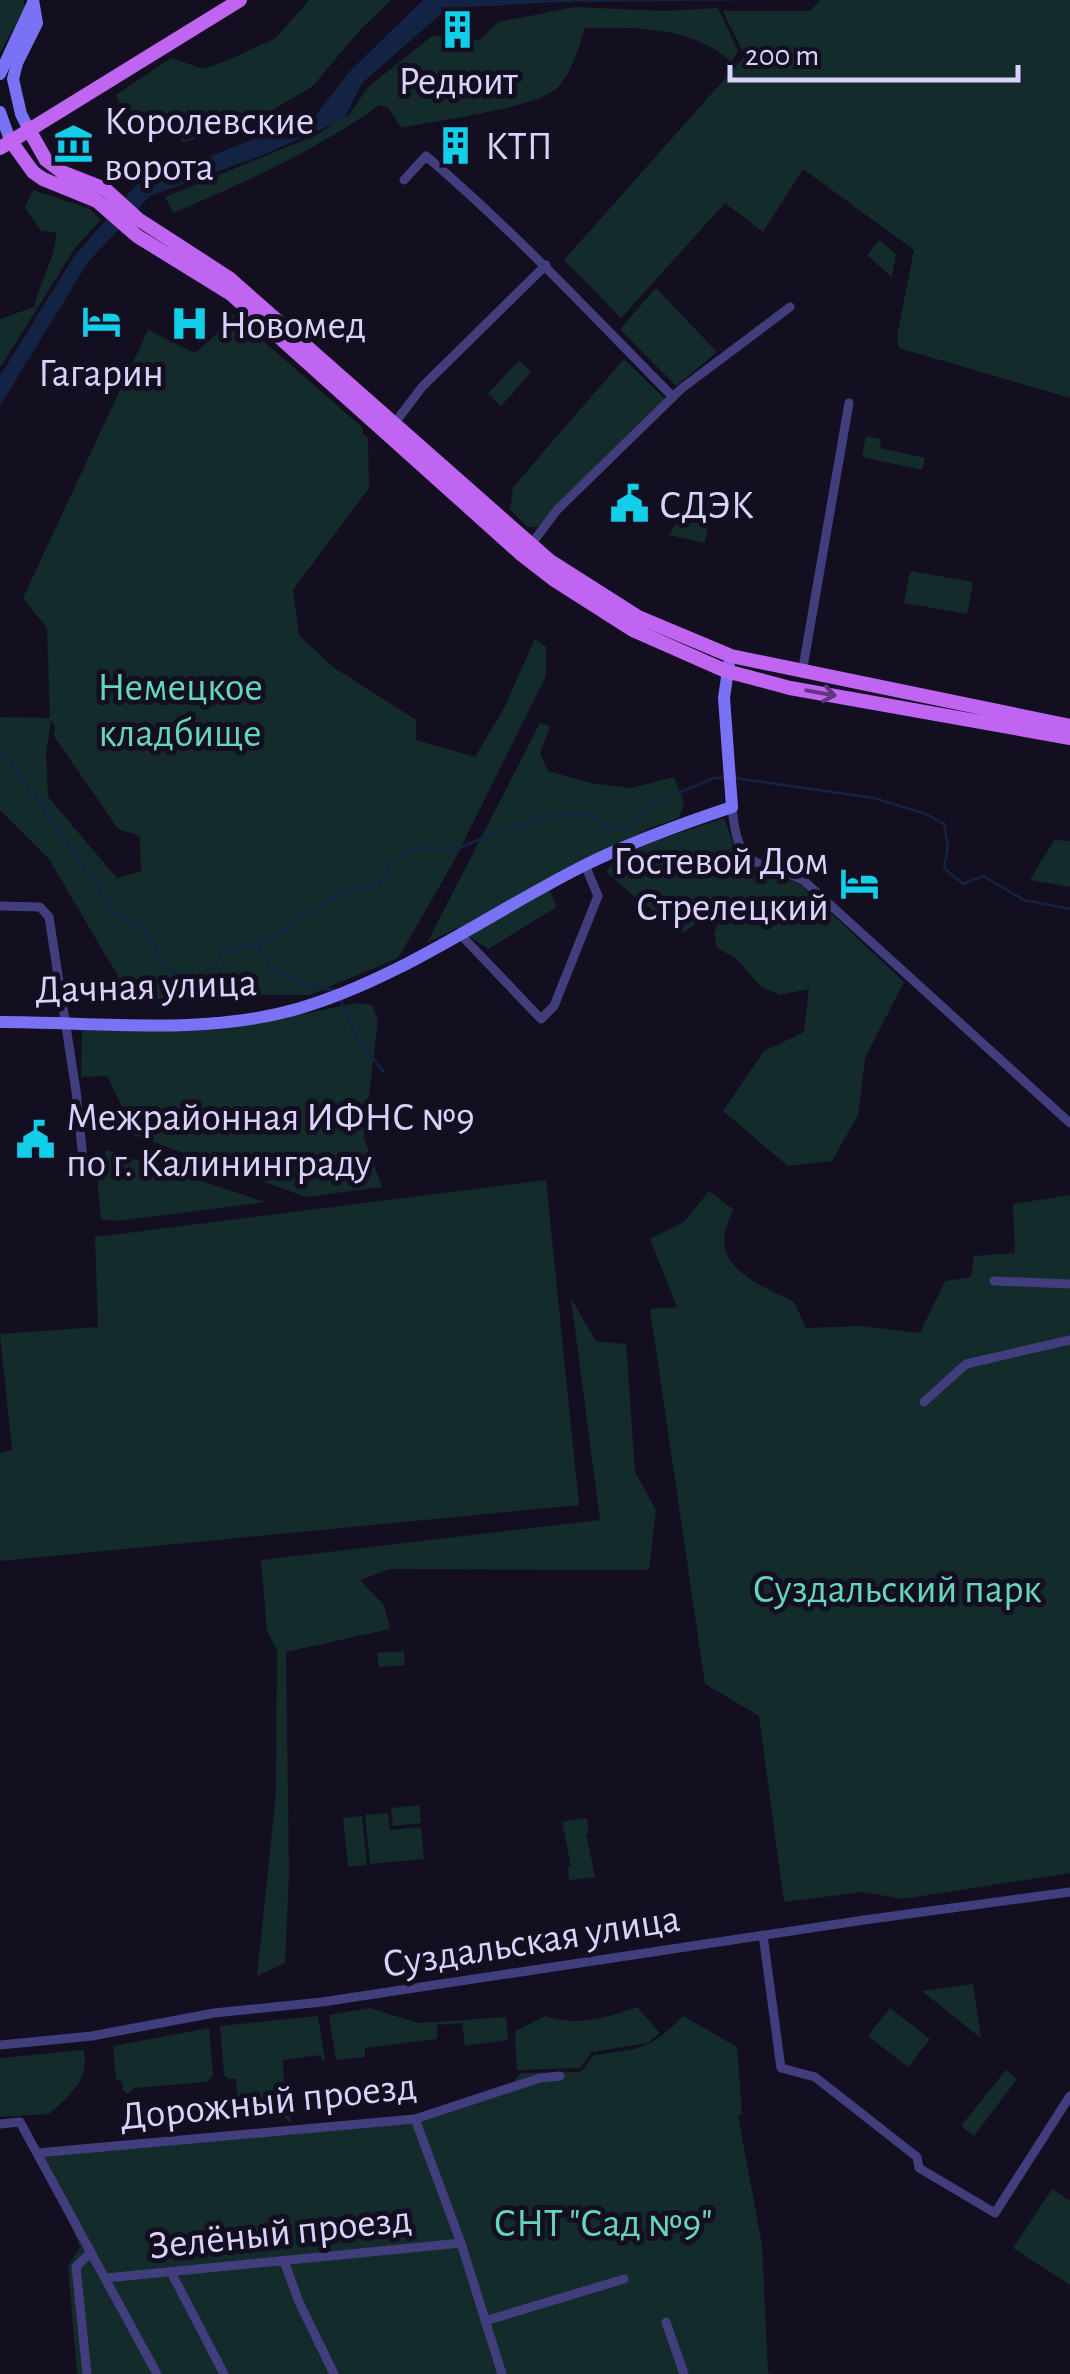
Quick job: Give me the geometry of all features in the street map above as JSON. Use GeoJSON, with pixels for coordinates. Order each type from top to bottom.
{"type":"FeatureCollection","features":[{"type":"Feature","properties":{"kind":"main road"},"geometry":{"type":"LineString","coordinates":[[113,204],[43,179],[5,144],[240,0]]}},
{"type":"Feature","properties":{"kind":"main road"},"geometry":{"type":"LineString","coordinates":[[28,128],[46,160],[62,172],[92,182],[133,224],[256,314],[526,550],[638,617],[729,664],[790,688],[1070,738]]}},
{"type":"Feature","properties":{"kind":"main road"},"geometry":{"type":"LineString","coordinates":[[133,224],[247,293],[394,424],[526,550]]}},
{"type":"Feature","properties":{"kind":"main road"},"geometry":{"type":"LineString","coordinates":[[729,664],[802,673],[1070,726]]}},
{"type":"Feature","properties":{"kind":"street"},"geometry":{"type":"LineString","coordinates":[[28,128],[13,79],[16,63],[37,23],[33,1]]}},
{"type":"Feature","properties":{"kind":"street"},"geometry":{"type":"LineString","coordinates":[[0,74],[33,1]]}},
{"type":"Feature","properties":{"kind":"street"},"geometry":{"type":"LineString","coordinates":[[0,112],[5,144]]}},
{"type":"Feature","properties":{"kind":"street"},"geometry":{"type":"LineString","coordinates":[[404,180],[426,156],[546,266],[673,396]]}},
{"type":"Feature","properties":{"kind":"street"},"geometry":{"type":"LineString","coordinates":[[394,424],[422,387],[546,266]]}},
{"type":"Feature","properties":{"kind":"street"},"geometry":{"type":"LineString","coordinates":[[526,550],[556,510],[673,396],[790,307]]}},
{"type":"Feature","properties":{"kind":"street"},"geometry":{"type":"LineString","coordinates":[[802,673],[849,404]]}},
{"type":"Feature","properties":{"kind":"street"},"geometry":{"type":"LineString","coordinates":[[729,664],[724,698],[730,785],[734,824],[744,856],[752,863],[803,880],[1070,1123]]}},
{"type":"Feature","properties":{"kind":"street","name":"Дачная улица"},"geometry":{"type":"LineString","coordinates":[[0,1022],[150,1024],[278,1014],[392,972],[585,866],[648,837],[732,807]]}},
{"type":"Feature","properties":{"kind":"street"},"geometry":{"type":"LineString","coordinates":[[460,934],[541,1019],[554,1006],[598,896],[585,866]]}},
{"type":"Feature","properties":{"kind":"street"},"geometry":{"type":"LineString","coordinates":[[0,906],[40,907],[49,917],[83,1159]]}},
{"type":"Feature","properties":{"kind":"street"},"geometry":{"type":"LineString","coordinates":[[994,1281],[1070,1284]]}},
{"type":"Feature","properties":{"kind":"street"},"geometry":{"type":"LineString","coordinates":[[924,1402],[966,1364],[1070,1340]]}},
{"type":"Feature","properties":{"kind":"street","name":"Суздальская улица"},"geometry":{"type":"LineString","coordinates":[[0,2045],[92,2036],[214,2014],[322,2002],[1070,1892]]}},
{"type":"Feature","properties":{"kind":"street"},"geometry":{"type":"LineString","coordinates":[[762,1935],[781,2068],[815,2076],[917,2157],[918,2168],[996,2213],[1070,2096]]}},
{"type":"Feature","properties":{"kind":"street","name":"Дорожный проезд"},"geometry":{"type":"LineString","coordinates":[[37,2153],[415,2118],[540,2078],[560,2076]]}},
{"type":"Feature","properties":{"kind":"street"},"geometry":{"type":"LineString","coordinates":[[415,2118],[461,2243],[502,2374]]}},
{"type":"Feature","properties":{"kind":"street"},"geometry":{"type":"LineString","coordinates":[[0,2124],[20,2122],[157,2374]]}},
{"type":"Feature","properties":{"kind":"street","name":"Зелёный проезд"},"geometry":{"type":"LineString","coordinates":[[106,2278],[461,2243]]}},
{"type":"Feature","properties":{"kind":"street"},"geometry":{"type":"LineString","coordinates":[[87,2374],[76,2267],[91,2252]]}},
{"type":"Feature","properties":{"kind":"street"},"geometry":{"type":"LineString","coordinates":[[284,2261],[298,2302],[334,2374]]}},
{"type":"Feature","properties":{"kind":"street"},"geometry":{"type":"LineString","coordinates":[[171,2272],[224,2374]]}},
{"type":"Feature","properties":{"kind":"street"},"geometry":{"type":"LineString","coordinates":[[485,2322],[624,2279]]}},
{"type":"Feature","properties":{"kind":"street"},"geometry":{"type":"LineString","coordinates":[[666,2322],[684,2374]]}},
{"type":"Feature","properties":{"kind":"green space"},"geometry":{"type":"Polygon","coordinates":[[[0,0],[23,0],[25,8],[0,53],[0,0]]]}},
{"type":"Feature","properties":{"kind":"green space"},"geometry":{"type":"Polygon","coordinates":[[[309,0],[391,0],[312,87],[260,117],[183,142],[162,121],[128,123],[116,95],[171,58],[203,69],[276,38],[309,0]]]}},
{"type":"Feature","properties":{"kind":"green space"},"geometry":{"type":"Polygon","coordinates":[[[821,0],[1070,0],[1070,398],[899,348],[897,336],[914,250],[803,169],[763,232],[725,203],[621,318],[564,260],[745,56],[723,11],[809,11],[821,0]]]}},
{"type":"Feature","properties":{"kind":"green space"},"geometry":{"type":"Polygon","coordinates":[[[575,7],[663,11],[718,8],[738,51],[731,62],[716,50],[681,35],[643,29],[585,28],[564,80],[548,94],[531,101],[401,128],[389,109],[379,105],[305,151],[200,202],[173,213],[165,197],[314,136],[349,115],[368,87],[432,36],[479,40],[499,22],[575,7]]]}},
{"type":"Feature","properties":{"kind":"green space"},"geometry":{"type":"Polygon","coordinates":[[[33,190],[90,209],[101,220],[75,248],[0,368],[0,319],[34,307],[55,242],[56,232],[41,231],[25,207],[33,190]]]}},
{"type":"Feature","properties":{"kind":"green space"},"geometry":{"type":"Polygon","coordinates":[[[879,240],[896,254],[892,277],[867,255],[879,240]]]}},
{"type":"Feature","properties":{"kind":"green space"},"geometry":{"type":"Polygon","coordinates":[[[656,288],[717,352],[676,386],[620,329],[656,288]]]}},
{"type":"Feature","properties":{"kind":"green space","name":"Немецкое кладбище"},"geometry":{"type":"Polygon","coordinates":[[[231,313],[363,428],[368,438],[369,488],[293,590],[299,635],[333,667],[416,720],[416,740],[475,757],[504,708],[535,639],[546,647],[546,676],[453,863],[398,958],[310,995],[156,999],[126,990],[49,859],[0,810],[0,717],[50,718],[47,628],[23,598],[148,330],[195,353],[219,332],[231,313]],[[51,720],[46,753],[48,797],[117,878],[141,871],[140,836],[118,829],[54,736],[51,720]]]}},
{"type":"Feature","properties":{"kind":"green space"},"geometry":{"type":"Polygon","coordinates":[[[624,359],[666,400],[542,527],[528,527],[510,510],[513,487],[624,359]]]}},
{"type":"Feature","properties":{"kind":"green space"},"geometry":{"type":"Polygon","coordinates":[[[519,360],[531,372],[501,406],[488,394],[519,360]]]}},
{"type":"Feature","properties":{"kind":"green space"},"geometry":{"type":"Polygon","coordinates":[[[866,436],[881,439],[880,448],[925,458],[922,470],[862,457],[866,436]]]}},
{"type":"Feature","properties":{"kind":"green space"},"geometry":{"type":"Polygon","coordinates":[[[698,490],[713,496],[705,543],[669,535],[698,490]]]}},
{"type":"Feature","properties":{"kind":"green space"},"geometry":{"type":"Polygon","coordinates":[[[910,571],[973,582],[967,614],[904,603],[910,571]]]}},
{"type":"Feature","properties":{"kind":"green space"},"geometry":{"type":"Polygon","coordinates":[[[540,723],[550,727],[540,753],[548,771],[591,783],[631,788],[674,777],[684,803],[679,818],[647,829],[652,842],[647,830],[546,881],[557,907],[488,949],[457,928],[427,943],[540,723]]]}},
{"type":"Feature","properties":{"kind":"green space"},"geometry":{"type":"Polygon","coordinates":[[[724,818],[741,865],[799,883],[904,982],[865,1058],[858,1115],[832,1161],[788,1166],[723,1111],[764,1051],[804,1032],[809,989],[779,995],[759,985],[737,959],[717,948],[714,933],[724,910],[713,912],[683,933],[606,871],[620,857],[724,818]]]}},
{"type":"Feature","properties":{"kind":"green space"},"geometry":{"type":"Polygon","coordinates":[[[1054,840],[1070,841],[1070,887],[1030,880],[1054,840]]]}},
{"type":"Feature","properties":{"kind":"green space"},"geometry":{"type":"Polygon","coordinates":[[[265,995],[264,1022],[356,1003],[372,1005],[378,1020],[364,1138],[382,1187],[306,1197],[111,1127],[121,1105],[107,1076],[81,1077],[82,1031],[199,1029],[264,1021],[265,995]]]}},
{"type":"Feature","properties":{"kind":"green space"},"geometry":{"type":"Polygon","coordinates":[[[107,1150],[265,1202],[118,1221],[101,1219],[96,1168],[107,1150]]]}},
{"type":"Feature","properties":{"kind":"green space"},"geometry":{"type":"Polygon","coordinates":[[[546,1180],[579,1505],[0,1561],[0,1453],[12,1450],[0,1334],[98,1327],[95,1237],[546,1180]]]}},
{"type":"Feature","properties":{"kind":"green space","name":"Суздальский парк"},"geometry":{"type":"Polygon","coordinates":[[[709,1191],[734,1210],[726,1228],[729,1257],[749,1278],[794,1302],[806,1328],[861,1326],[920,1333],[945,1281],[971,1277],[974,1256],[1015,1253],[1013,1204],[1070,1195],[1070,1873],[903,1899],[863,1892],[784,1902],[759,1716],[705,1684],[650,1309],[677,1307],[650,1239],[684,1222],[709,1191]]]}},
{"type":"Feature","properties":{"kind":"green space"},"geometry":{"type":"Polygon","coordinates":[[[571,1298],[596,1341],[626,1344],[635,1472],[656,1510],[649,1570],[390,1569],[360,1580],[384,1605],[390,1629],[286,1652],[289,1872],[285,1963],[257,1976],[276,1794],[277,1650],[267,1631],[261,1560],[600,1520],[571,1298]]]}},
{"type":"Feature","properties":{"kind":"green space"},"geometry":{"type":"Polygon","coordinates":[[[404,1651],[405,1665],[379,1667],[377,1653],[404,1651]]]}},
{"type":"Feature","properties":{"kind":"green space"},"geometry":{"type":"Polygon","coordinates":[[[419,1805],[421,1823],[393,1826],[391,1808],[419,1805]]]}},
{"type":"Feature","properties":{"kind":"green space"},"geometry":{"type":"Polygon","coordinates":[[[388,1813],[390,1830],[421,1827],[424,1859],[370,1864],[365,1815],[388,1813]]]}},
{"type":"Feature","properties":{"kind":"green space"},"geometry":{"type":"Polygon","coordinates":[[[362,1816],[367,1865],[348,1867],[343,1818],[362,1816]]]}},
{"type":"Feature","properties":{"kind":"green space"},"geometry":{"type":"Polygon","coordinates":[[[587,1818],[586,1834],[595,1877],[569,1880],[571,1866],[562,1822],[587,1818]]]}},
{"type":"Feature","properties":{"kind":"green space"},"geometry":{"type":"Polygon","coordinates":[[[973,1984],[981,2038],[922,1991],[973,1984]]]}},
{"type":"Feature","properties":{"kind":"green space"},"geometry":{"type":"Polygon","coordinates":[[[637,2007],[660,2033],[648,2043],[592,2052],[580,2068],[517,2070],[515,2031],[545,2016],[580,2021],[637,2007]]]}},
{"type":"Feature","properties":{"kind":"green space"},"geometry":{"type":"Polygon","coordinates":[[[370,2008],[418,2023],[506,2017],[508,2040],[465,2046],[462,2023],[437,2025],[437,2039],[365,2048],[365,2057],[336,2060],[329,2015],[370,2008]]]}},
{"type":"Feature","properties":{"kind":"green space"},"geometry":{"type":"Polygon","coordinates":[[[890,2008],[930,2039],[908,2067],[868,2036],[890,2008]]]}},
{"type":"Feature","properties":{"kind":"green space"},"geometry":{"type":"Polygon","coordinates":[[[318,2016],[325,2061],[321,2055],[283,2060],[285,2115],[290,2116],[291,2123],[281,2115],[239,2121],[236,2079],[224,2075],[220,2026],[318,2016]]]}},
{"type":"Feature","properties":{"kind":"green space","name":"СНТ \"Сад №9\""},"geometry":{"type":"Polygon","coordinates":[[[683,2016],[737,2047],[742,2114],[738,2116],[762,2245],[768,2373],[774,2374],[77,2374],[68,2266],[80,2247],[42,2156],[443,2111],[508,2090],[520,2073],[581,2072],[594,2055],[643,2046],[683,2016]]]}},
{"type":"Feature","properties":{"kind":"green space"},"geometry":{"type":"Polygon","coordinates":[[[209,2028],[213,2075],[207,2082],[134,2088],[127,2094],[122,2081],[116,2080],[113,2046],[209,2028]]]}},
{"type":"Feature","properties":{"kind":"green space"},"geometry":{"type":"Polygon","coordinates":[[[83,2050],[81,2078],[49,2114],[0,2117],[0,2058],[83,2050]]]}},
{"type":"Feature","properties":{"kind":"green space"},"geometry":{"type":"Polygon","coordinates":[[[1006,2070],[1017,2079],[974,2136],[961,2126],[1006,2070]]]}},
{"type":"Feature","properties":{"kind":"green space"},"geometry":{"type":"Polygon","coordinates":[[[1052,2189],[1070,2201],[1070,2285],[1013,2248],[1052,2189]]]}},
{"type":"Feature","properties":{"kind":"water"},"geometry":{"type":"Polygon","coordinates":[[[423,0],[805,0],[562,2],[467,7],[441,14],[362,83],[344,119],[263,155],[150,196],[88,262],[0,406],[0,376],[73,258],[136,185],[316,115],[350,71],[423,0]]]}},
{"type":"Feature","properties":{"kind":"waterway"},"geometry":{"type":"LineString","coordinates":[[0,747],[121,920],[142,927],[159,957],[173,971],[198,978],[216,967],[220,953],[269,940],[338,894],[380,885],[393,860],[415,848],[457,849],[557,815],[586,814],[609,827],[633,827],[645,807],[714,778],[727,778]]}},
{"type":"Feature","properties":{"kind":"waterway"},"geometry":{"type":"LineString","coordinates":[[735,778],[874,798],[926,814],[944,824],[948,846],[944,868],[963,884],[983,876],[1024,900],[1070,909]]}},
{"type":"Feature","properties":{"kind":"waterway"},"geometry":{"type":"LineString","coordinates":[[257,944],[272,968],[309,986],[334,990]]}},
{"type":"Feature","properties":{"kind":"waterway"},"geometry":{"type":"LineString","coordinates":[[341,1001],[355,1036],[383,1071]]}},
{"type":"Feature","properties":{"kind":"place","name":"Редюит"},"geometry":{"type":"Point","coordinates":[458,30]}},
{"type":"Feature","properties":{"kind":"place","name":"Королевские ворота"},"geometry":{"type":"Point","coordinates":[74,143]}},
{"type":"Feature","properties":{"kind":"place","name":"КТП"},"geometry":{"type":"Point","coordinates":[455,145]}},
{"type":"Feature","properties":{"kind":"place","name":"Гагарин"},"geometry":{"type":"Point","coordinates":[101,322]}},
{"type":"Feature","properties":{"kind":"place","name":"Новомед"},"geometry":{"type":"Point","coordinates":[189,324]}},
{"type":"Feature","properties":{"kind":"place","name":"СДЭК"},"geometry":{"type":"Point","coordinates":[629,504]}},
{"type":"Feature","properties":{"kind":"place","name":"Гостевой Дом Стрелецкий"},"geometry":{"type":"Point","coordinates":[859,883]}},
{"type":"Feature","properties":{"kind":"place","name":"Межрайонная ИФНС №9 по г. Калининграду"},"geometry":{"type":"Point","coordinates":[36,1139]}}]}
